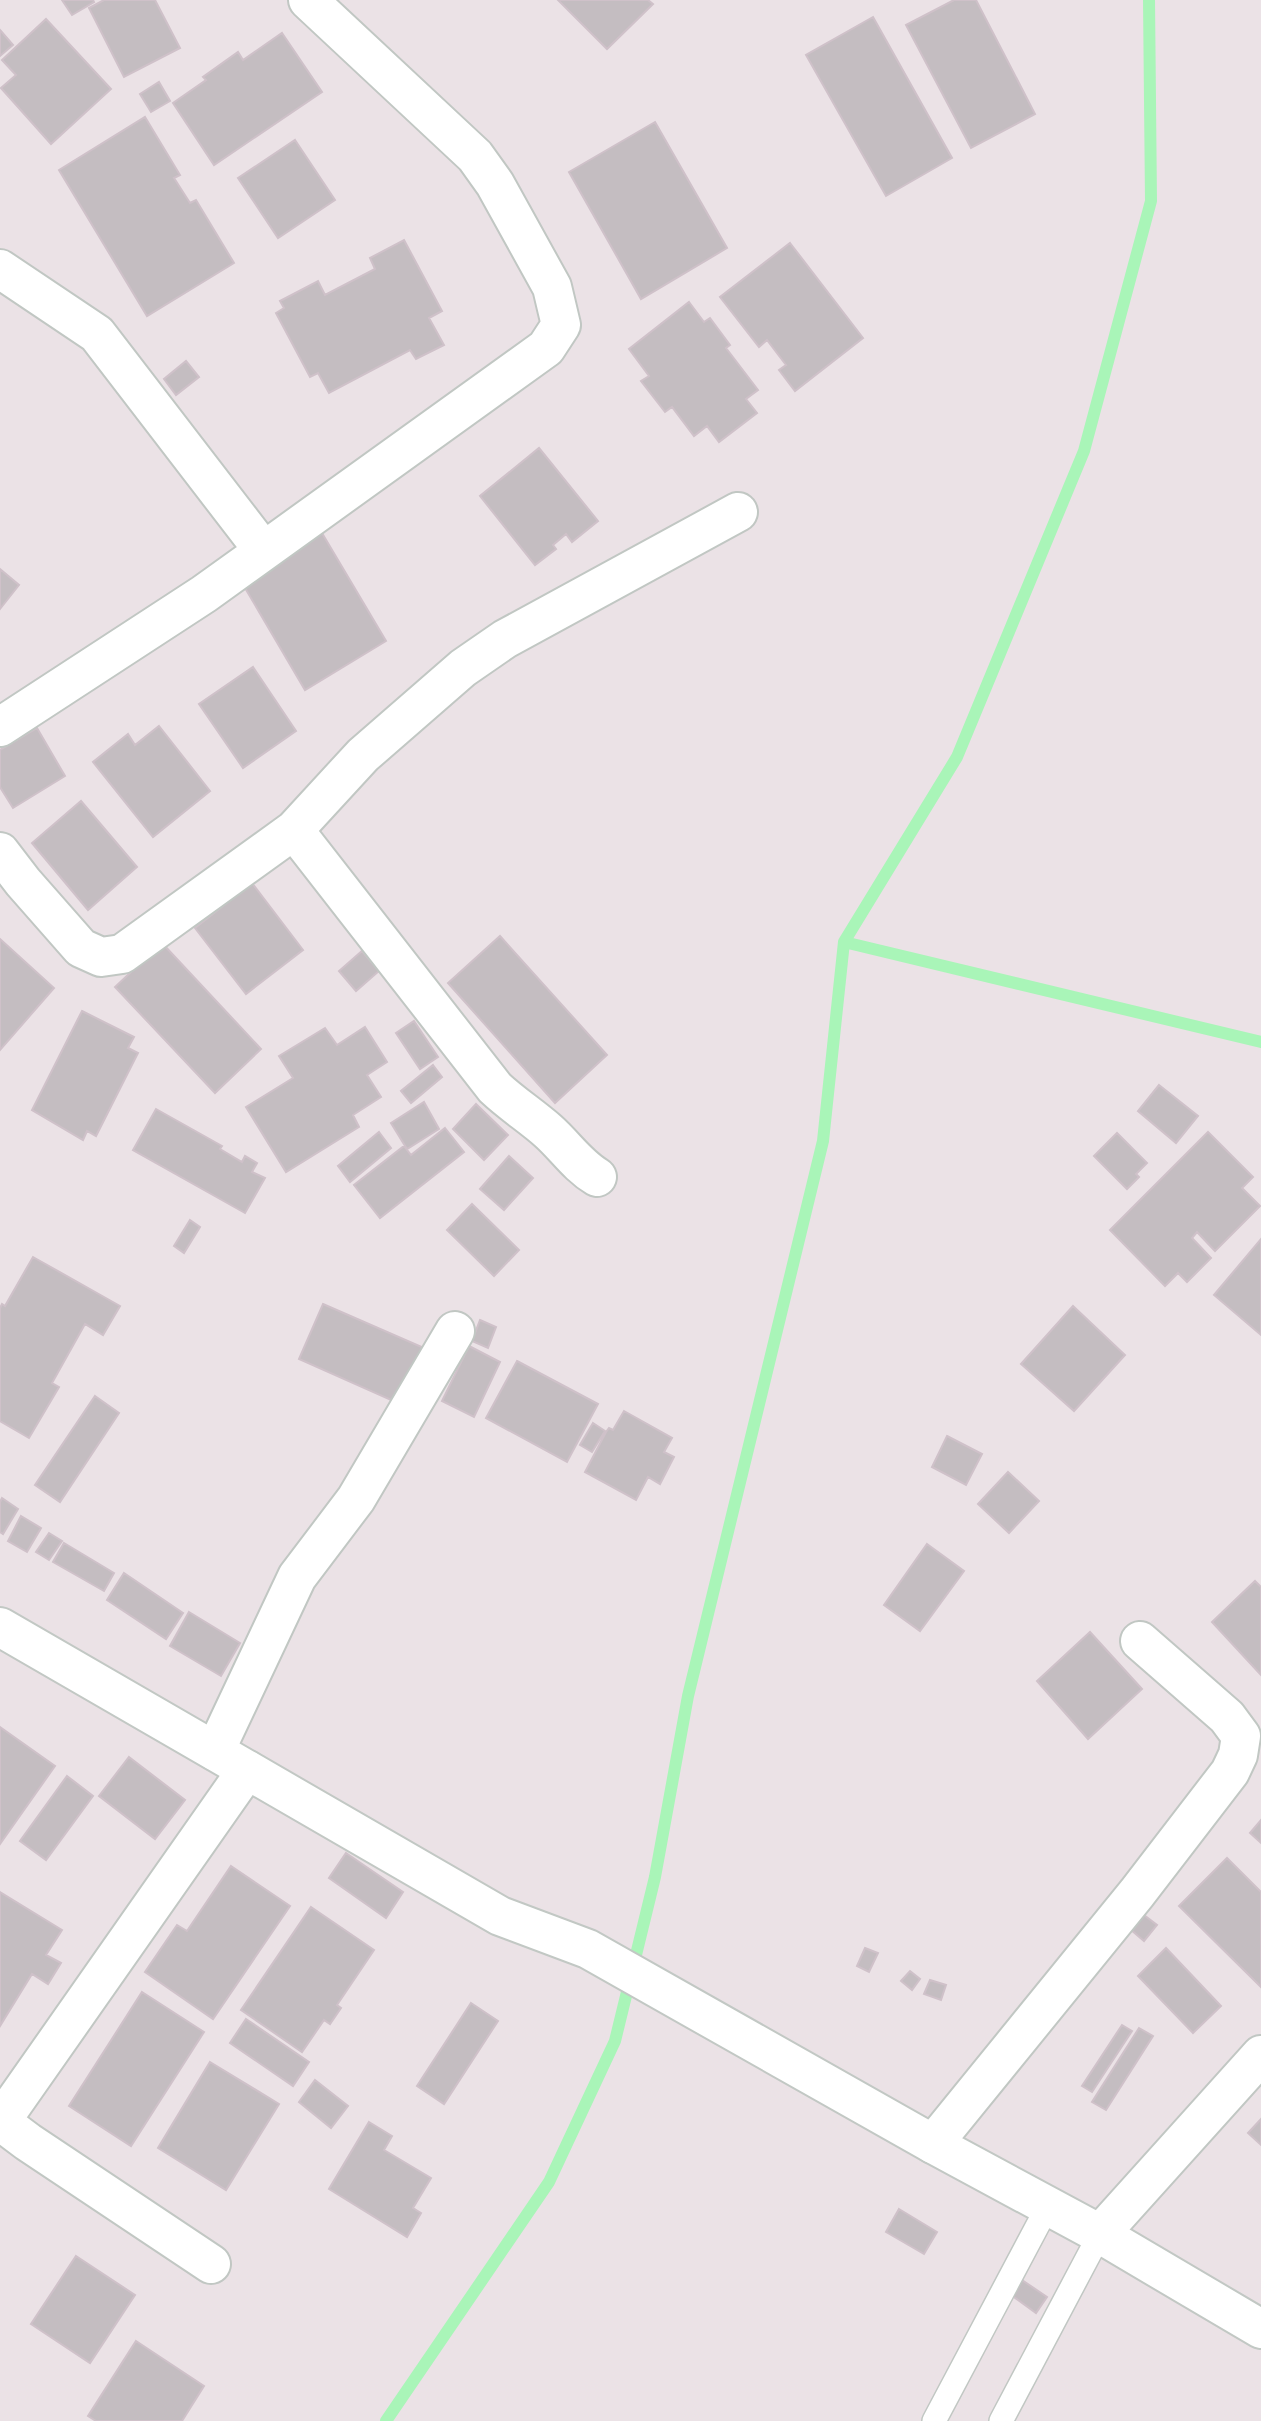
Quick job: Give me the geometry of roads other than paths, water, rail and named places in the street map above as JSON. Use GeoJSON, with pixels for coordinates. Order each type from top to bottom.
{"type":"FeatureCollection","features":[{"type":"Feature","properties":{"kind":"street"},"geometry":{"type":"LineString","coordinates":[[0,727],[204,594],[546,348],[561,325],[552,287],[495,184],[475,156],[307,0]]}},
{"type":"Feature","properties":{"kind":"street"},"geometry":{"type":"LineString","coordinates":[[0,268],[97,334],[263,550]]}},
{"type":"Feature","properties":{"kind":"street"},"geometry":{"type":"LineString","coordinates":[[0,852],[12,893],[81,948],[101,957],[122,954],[294,830],[363,755],[463,668],[505,639],[738,512]]}},
{"type":"Feature","properties":{"kind":"street"},"geometry":{"type":"LineString","coordinates":[[294,830],[495,1088],[512,1105],[547,1130],[584,1170],[597,1177]]}},
{"type":"Feature","properties":{"kind":"street"},"geometry":{"type":"LineString","coordinates":[[215,1751],[297,1577],[356,1499],[455,1331]]}},
{"type":"Feature","properties":{"kind":"street"},"geometry":{"type":"LineString","coordinates":[[0,1627],[500,1916],[588,1949],[933,2144],[1100,2234],[1261,2329]]}},
{"type":"Feature","properties":{"kind":"street"},"geometry":{"type":"LineString","coordinates":[[933,2144],[1137,1893],[1230,1772],[1238,1755],[1241,1736],[1227,1717],[1140,1641]]}},
{"type":"Feature","properties":{"kind":"street"},"geometry":{"type":"LineString","coordinates":[[211,2264],[0,2121],[247,1770]]}},
{"type":"Feature","properties":{"kind":"street"},"geometry":{"type":"LineString","coordinates":[[1100,2234],[1261,2055]]}},
{"type":"Feature","properties":{"kind":"lane"},"geometry":{"type":"LineString","coordinates":[[934,2421],[1048,2206]]}},
{"type":"Feature","properties":{"kind":"lane"},"geometry":{"type":"LineString","coordinates":[[1000,2421],[1100,2234]]}},
{"type":"Feature","properties":{"kind":"waterway"},"geometry":{"type":"LineString","coordinates":[[386,2421],[549,2182],[615,2041],[655,1877],[688,1696],[823,1141],[844,942],[957,757],[1084,451],[1151,201],[1149,0]]}},
{"type":"Feature","properties":{"kind":"waterway"},"geometry":{"type":"LineString","coordinates":[[844,942],[1261,1042]]}}]}
